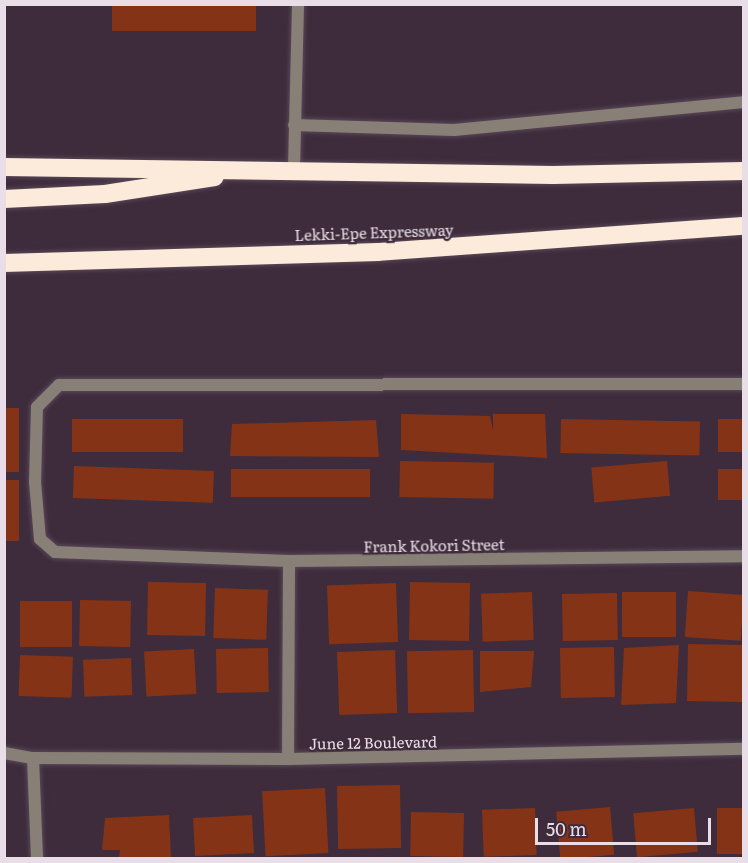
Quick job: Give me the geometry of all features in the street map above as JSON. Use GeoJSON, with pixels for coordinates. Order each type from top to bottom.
{"type":"FeatureCollection","features":[{"type":"Feature","properties":{"kind":"highway"},"geometry":{"type":"LineString","coordinates":[[4,167],[294,169],[553,175],[744,171]]}},
{"type":"Feature","properties":{"kind":"highway"},"geometry":{"type":"LineString","coordinates":[[4,199],[105,194],[264,169]]}},
{"type":"Feature","properties":{"kind":"highway","name":"Lekki-Epe Expressway"},"geometry":{"type":"LineString","coordinates":[[4,262],[378,252],[744,226]]}},
{"type":"Feature","properties":{"kind":"street"},"geometry":{"type":"LineString","coordinates":[[294,169],[298,4]]}},
{"type":"Feature","properties":{"kind":"street"},"geometry":{"type":"LineString","coordinates":[[294,125],[454,130],[744,102]]}},
{"type":"Feature","properties":{"kind":"street","name":"Frank Kokori Street"},"geometry":{"type":"LineString","coordinates":[[744,384],[59,385],[44,394],[35,416],[40,539],[55,552],[289,561],[744,556]]}},
{"type":"Feature","properties":{"kind":"street"},"geometry":{"type":"LineString","coordinates":[[288,759],[289,561]]}},
{"type":"Feature","properties":{"kind":"street","name":"June 12 Boulevard"},"geometry":{"type":"LineString","coordinates":[[4,753],[33,758],[288,759],[744,748]]}},
{"type":"Feature","properties":{"kind":"street"},"geometry":{"type":"LineString","coordinates":[[33,758],[37,858]]}},
{"type":"Feature","properties":{"kind":"building"},"geometry":{"type":"Polygon","coordinates":[[[112,4],[256,4],[256,31],[112,31],[112,4]]]}},
{"type":"Feature","properties":{"kind":"building"},"geometry":{"type":"Polygon","coordinates":[[[4,408],[19,408],[19,472],[4,472],[4,408]]]}},
{"type":"Feature","properties":{"kind":"building"},"geometry":{"type":"Polygon","coordinates":[[[401,414],[490,416],[493,430],[493,414],[545,414],[547,458],[401,450],[401,414]]]}},
{"type":"Feature","properties":{"kind":"building"},"geometry":{"type":"Polygon","coordinates":[[[72,419],[183,419],[183,452],[72,452],[72,419]]]}},
{"type":"Feature","properties":{"kind":"building"},"geometry":{"type":"Polygon","coordinates":[[[561,419],[700,421],[699,455],[560,453],[561,419]]]}},
{"type":"Feature","properties":{"kind":"building"},"geometry":{"type":"Polygon","coordinates":[[[718,419],[744,419],[744,452],[718,452],[718,419]]]}},
{"type":"Feature","properties":{"kind":"building"},"geometry":{"type":"Polygon","coordinates":[[[376,420],[379,457],[230,456],[232,424],[376,420]]]}},
{"type":"Feature","properties":{"kind":"building"},"geometry":{"type":"Polygon","coordinates":[[[400,461],[494,463],[493,499],[399,497],[400,461]]]}},
{"type":"Feature","properties":{"kind":"building"},"geometry":{"type":"Polygon","coordinates":[[[667,461],[670,496],[594,502],[591,468],[667,461]]]}},
{"type":"Feature","properties":{"kind":"building"},"geometry":{"type":"Polygon","coordinates":[[[74,466],[214,471],[213,503],[73,498],[74,466]]]}},
{"type":"Feature","properties":{"kind":"building"},"geometry":{"type":"Polygon","coordinates":[[[231,469],[370,469],[370,497],[231,497],[231,469]]]}},
{"type":"Feature","properties":{"kind":"building"},"geometry":{"type":"Polygon","coordinates":[[[718,469],[744,469],[744,500],[718,500],[718,469]]]}},
{"type":"Feature","properties":{"kind":"building"},"geometry":{"type":"Polygon","coordinates":[[[4,480],[19,480],[19,541],[4,541],[4,480]]]}},
{"type":"Feature","properties":{"kind":"building"},"geometry":{"type":"Polygon","coordinates":[[[148,582],[206,583],[205,636],[147,635],[148,582]]]}},
{"type":"Feature","properties":{"kind":"building"},"geometry":{"type":"Polygon","coordinates":[[[410,582],[470,583],[469,641],[409,640],[410,582]]]}},
{"type":"Feature","properties":{"kind":"building"},"geometry":{"type":"Polygon","coordinates":[[[396,583],[398,642],[329,644],[327,585],[396,583]]]}},
{"type":"Feature","properties":{"kind":"building"},"geometry":{"type":"Polygon","coordinates":[[[215,588],[268,590],[266,640],[213,638],[215,588]]]}},
{"type":"Feature","properties":{"kind":"building"},"geometry":{"type":"Polygon","coordinates":[[[688,591],[744,595],[741,641],[685,637],[688,591]]]}},
{"type":"Feature","properties":{"kind":"building"},"geometry":{"type":"Polygon","coordinates":[[[532,592],[534,640],[483,642],[481,594],[532,592]]]}},
{"type":"Feature","properties":{"kind":"building"},"geometry":{"type":"Polygon","coordinates":[[[622,592],[676,592],[676,637],[622,637],[622,592]]]}},
{"type":"Feature","properties":{"kind":"building"},"geometry":{"type":"Polygon","coordinates":[[[617,593],[618,640],[563,641],[562,594],[617,593]]]}},
{"type":"Feature","properties":{"kind":"building"},"geometry":{"type":"Polygon","coordinates":[[[80,600],[131,601],[130,647],[79,646],[80,600]]]}},
{"type":"Feature","properties":{"kind":"building"},"geometry":{"type":"Polygon","coordinates":[[[20,601],[72,601],[72,647],[20,647],[20,601]]]}},
{"type":"Feature","properties":{"kind":"building"},"geometry":{"type":"Polygon","coordinates":[[[688,644],[743,645],[742,702],[687,701],[688,644]]]}},
{"type":"Feature","properties":{"kind":"building"},"geometry":{"type":"Polygon","coordinates":[[[679,645],[676,703],[621,705],[624,648],[679,645]]]}},
{"type":"Feature","properties":{"kind":"building"},"geometry":{"type":"Polygon","coordinates":[[[614,647],[615,697],[561,698],[560,648],[614,647]]]}},
{"type":"Feature","properties":{"kind":"building"},"geometry":{"type":"Polygon","coordinates":[[[268,648],[269,692],[217,693],[216,649],[268,648]]]}},
{"type":"Feature","properties":{"kind":"building"},"geometry":{"type":"Polygon","coordinates":[[[194,649],[196,694],[146,697],[144,652],[194,649]]]}},
{"type":"Feature","properties":{"kind":"building"},"geometry":{"type":"Polygon","coordinates":[[[395,650],[397,713],[339,715],[337,652],[395,650]]]}},
{"type":"Feature","properties":{"kind":"building"},"geometry":{"type":"Polygon","coordinates":[[[473,650],[474,712],[408,713],[407,651],[473,650]]]}},
{"type":"Feature","properties":{"kind":"building"},"geometry":{"type":"Polygon","coordinates":[[[480,651],[534,651],[531,687],[480,692],[480,651]]]}},
{"type":"Feature","properties":{"kind":"building"},"geometry":{"type":"Polygon","coordinates":[[[20,655],[73,657],[72,698],[19,696],[20,655]]]}},
{"type":"Feature","properties":{"kind":"building"},"geometry":{"type":"Polygon","coordinates":[[[131,658],[132,695],[84,697],[83,660],[131,658]]]}},
{"type":"Feature","properties":{"kind":"building"},"geometry":{"type":"Polygon","coordinates":[[[400,785],[401,848],[338,849],[337,786],[400,785]]]}},
{"type":"Feature","properties":{"kind":"building"},"geometry":{"type":"Polygon","coordinates":[[[325,788],[328,853],[265,856],[262,791],[325,788]]]}},
{"type":"Feature","properties":{"kind":"building"},"geometry":{"type":"Polygon","coordinates":[[[610,807],[614,855],[560,858],[556,812],[610,807]]]}},
{"type":"Feature","properties":{"kind":"building"},"geometry":{"type":"Polygon","coordinates":[[[535,808],[537,855],[484,857],[482,810],[535,808]]]}},
{"type":"Feature","properties":{"kind":"building"},"geometry":{"type":"Polygon","coordinates":[[[694,808],[698,852],[637,857],[633,813],[694,808]]]}},
{"type":"Feature","properties":{"kind":"building"},"geometry":{"type":"Polygon","coordinates":[[[717,808],[744,808],[744,854],[717,854],[717,808]]]}},
{"type":"Feature","properties":{"kind":"building"},"geometry":{"type":"Polygon","coordinates":[[[411,812],[464,813],[463,857],[410,856],[411,812]]]}},
{"type":"Feature","properties":{"kind":"building"},"geometry":{"type":"Polygon","coordinates":[[[169,815],[171,858],[119,858],[120,850],[102,850],[105,818],[169,815]]]}},
{"type":"Feature","properties":{"kind":"building"},"geometry":{"type":"Polygon","coordinates":[[[252,815],[254,853],[195,856],[193,818],[252,815]]]}}]}
